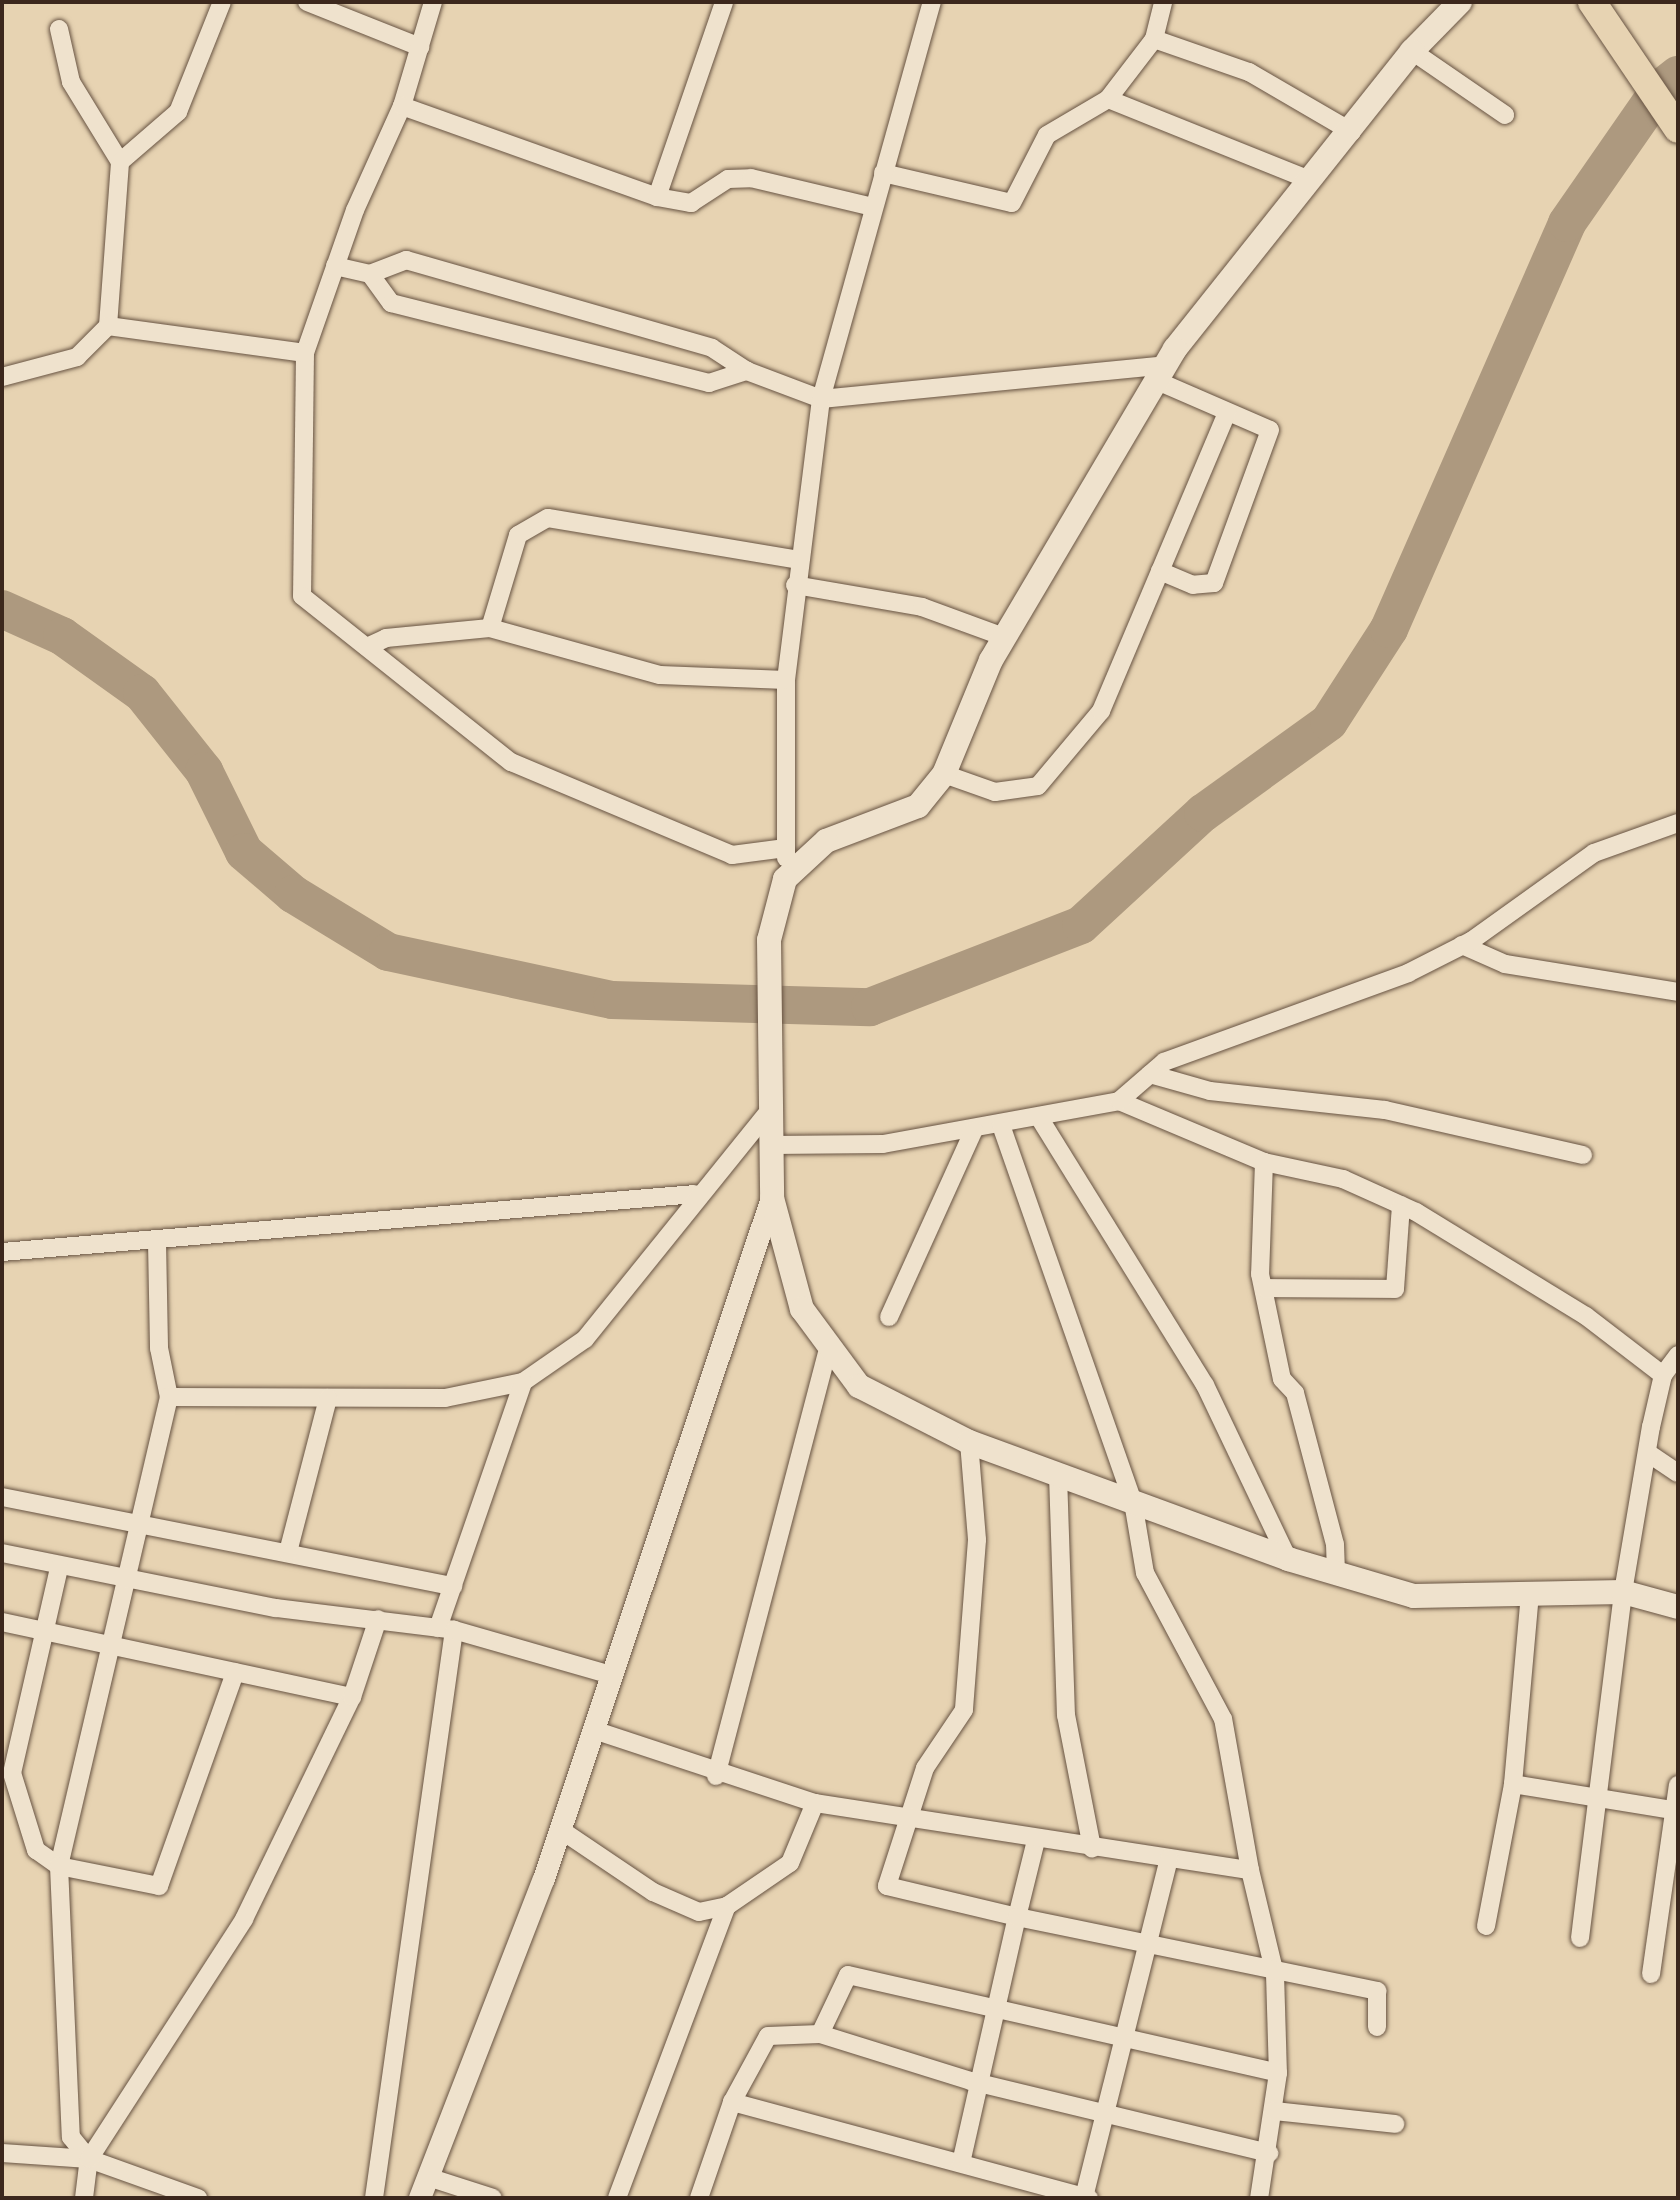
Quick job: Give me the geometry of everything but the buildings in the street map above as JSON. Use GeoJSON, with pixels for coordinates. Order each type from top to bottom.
{"type":"FeatureCollection","features":[{"type":"Feature","properties":{"kind":"highway"},"geometry":{"type":"LineString","coordinates":[[1592,2],[1678,129]]}},
{"type":"Feature","properties":{"kind":"main road"},"geometry":{"type":"LineString","coordinates":[[1460,2],[1412,51],[1352,132],[1309,180],[1160,372],[1004,637],[944,774],[918,806],[826,841],[785,879],[769,940],[772,1198],[802,1309],[859,1386],[969,1442],[1288,1559],[1414,1596],[1623,1592],[1678,1607]]}},
{"type":"Feature","properties":{"kind":"street"},"geometry":{"type":"LineString","coordinates":[[120,162],[178,112],[222,2]]}},
{"type":"Feature","properties":{"kind":"street"},"geometry":{"type":"LineString","coordinates":[[307,2],[420,47]]}},
{"type":"Feature","properties":{"kind":"street"},"geometry":{"type":"LineString","coordinates":[[433,2],[402,106],[335,266],[305,353],[302,596],[511,762],[732,855],[786,848]]}},
{"type":"Feature","properties":{"kind":"street"},"geometry":{"type":"LineString","coordinates":[[657,197],[724,2]]}},
{"type":"Feature","properties":{"kind":"street"},"geometry":{"type":"LineString","coordinates":[[883,173],[1012,203],[1047,135],[1108,99],[1154,39],[1163,2]]}},
{"type":"Feature","properties":{"kind":"street"},"geometry":{"type":"LineString","coordinates":[[785,879],[786,680],[798,560],[821,399],[928,3]]}},
{"type":"Feature","properties":{"kind":"street"},"geometry":{"type":"LineString","coordinates":[[2,377],[77,357],[108,326],[120,162],[71,82],[59,29]]}},
{"type":"Feature","properties":{"kind":"street"},"geometry":{"type":"LineString","coordinates":[[1154,39],[1249,72],[1352,132]]}},
{"type":"Feature","properties":{"kind":"street"},"geometry":{"type":"LineString","coordinates":[[1412,51],[1505,115]]}},
{"type":"Feature","properties":{"kind":"street"},"geometry":{"type":"LineString","coordinates":[[1108,99],[1309,180]]}},
{"type":"Feature","properties":{"kind":"street"},"geometry":{"type":"LineString","coordinates":[[402,106],[657,197],[691,203],[728,179],[751,178],[873,207]]}},
{"type":"Feature","properties":{"kind":"street"},"geometry":{"type":"LineString","coordinates":[[335,266],[370,274],[406,260],[712,348],[747,371],[821,399],[1160,372],[1227,412],[1270,430],[1214,583],[1193,585],[1160,571]]}},
{"type":"Feature","properties":{"kind":"street"},"geometry":{"type":"LineString","coordinates":[[370,274],[391,303],[709,383],[747,371]]}},
{"type":"Feature","properties":{"kind":"street"},"geometry":{"type":"LineString","coordinates":[[108,326],[305,353]]}},
{"type":"Feature","properties":{"kind":"street"},"geometry":{"type":"LineString","coordinates":[[944,774],[995,792],[1038,786],[1101,711],[1227,412]]}},
{"type":"Feature","properties":{"kind":"street"},"geometry":{"type":"LineString","coordinates":[[490,628],[518,535],[548,518],[798,560]]}},
{"type":"Feature","properties":{"kind":"street"},"geometry":{"type":"LineString","coordinates":[[795,585],[922,607],[1004,637]]}},
{"type":"Feature","properties":{"kind":"street"},"geometry":{"type":"LineString","coordinates":[[367,647],[400,636],[490,628],[660,675],[786,680]]}},
{"type":"Feature","properties":{"kind":"street"},"geometry":{"type":"LineString","coordinates":[[771,1145],[883,1144],[1040,1119],[1119,1101],[1150,1074],[1201,1044],[1408,973],[1462,945],[1594,853],[1678,823]]}},
{"type":"Feature","properties":{"kind":"street"},"geometry":{"type":"LineString","coordinates":[[1462,945],[1505,964],[1678,992]]}},
{"type":"Feature","properties":{"kind":"street"},"geometry":{"type":"LineString","coordinates":[[1150,1074],[1210,1091],[1385,1110],[1583,1155]]}},
{"type":"Feature","properties":{"kind":"street"},"geometry":{"type":"LineString","coordinates":[[1119,1101],[1264,1162],[1343,1179],[1401,1205],[1586,1316],[1663,1375]]}},
{"type":"Feature","properties":{"kind":"street"},"geometry":{"type":"LineString","coordinates":[[169,1397],[445,1398],[523,1382],[585,1339],[695,1194],[770,1110]]}},
{"type":"Feature","properties":{"kind":"street"},"geometry":{"type":"LineString","coordinates":[[1040,1119],[1205,1385],[1288,1559]]}},
{"type":"Feature","properties":{"kind":"street"},"geometry":{"type":"LineString","coordinates":[[1001,1125],[1133,1502],[1145,1573],[1223,1719],[1250,1870],[1275,1974],[1278,2073],[1269,2153],[1259,2198]]}},
{"type":"Feature","properties":{"kind":"street"},"geometry":{"type":"LineString","coordinates":[[889,1317],[974,1130]]}},
{"type":"Feature","properties":{"kind":"street"},"geometry":{"type":"LineString","coordinates":[[1264,1162],[1265,1288],[1282,1379],[1295,1393],[1335,1544],[1336,1571]]}},
{"type":"Feature","properties":{"kind":"street"},"geometry":{"type":"LineString","coordinates":[[2,1252],[157,1242],[695,1194]]}},
{"type":"Feature","properties":{"kind":"street"},"geometry":{"type":"LineString","coordinates":[[493,2198],[424,2188],[561,1830],[772,1198]]}},
{"type":"Feature","properties":{"kind":"street"},"geometry":{"type":"LineString","coordinates":[[1265,1288],[1395,1289],[1401,1205]]}},
{"type":"Feature","properties":{"kind":"street"},"geometry":{"type":"LineString","coordinates":[[89,2159],[71,2137],[59,1866],[142,1525],[169,1397],[159,1348],[157,1242]]}},
{"type":"Feature","properties":{"kind":"street"},"geometry":{"type":"LineString","coordinates":[[716,1776],[829,1345]]}},
{"type":"Feature","properties":{"kind":"street"},"geometry":{"type":"LineString","coordinates":[[1580,1938],[1623,1592],[1651,1455],[1663,1375],[1678,1355]]}},
{"type":"Feature","properties":{"kind":"street"},"geometry":{"type":"LineString","coordinates":[[374,2198],[453,1586],[523,1382]]}},
{"type":"Feature","properties":{"kind":"street"},"geometry":{"type":"LineString","coordinates":[[288,1552],[328,1398]]}},
{"type":"Feature","properties":{"kind":"street"},"geometry":{"type":"LineString","coordinates":[[969,1442],[977,1540],[964,1710],[925,1768],[887,1886],[1144,1948],[1377,1991],[1377,2027]]}},
{"type":"Feature","properties":{"kind":"street"},"geometry":{"type":"LineString","coordinates":[[1651,1455],[1678,1473]]}},
{"type":"Feature","properties":{"kind":"street"},"geometry":{"type":"LineString","coordinates":[[1058,1475],[1066,1715],[1092,1848]]}},
{"type":"Feature","properties":{"kind":"street"},"geometry":{"type":"LineString","coordinates":[[2,1497],[453,1586]]}},
{"type":"Feature","properties":{"kind":"street"},"geometry":{"type":"LineString","coordinates":[[2,1553],[127,1581],[446,1629],[611,1675]]}},
{"type":"Feature","properties":{"kind":"street"},"geometry":{"type":"LineString","coordinates":[[59,1568],[47,1633],[12,1773],[36,1850],[59,1866],[159,1886],[235,1672]]}},
{"type":"Feature","properties":{"kind":"street"},"geometry":{"type":"LineString","coordinates":[[1486,1926],[1513,1784],[1530,1594]]}},
{"type":"Feature","properties":{"kind":"street"},"geometry":{"type":"LineString","coordinates":[[84,2198],[89,2159],[244,1919],[352,1697],[378,1619]]}},
{"type":"Feature","properties":{"kind":"street"},"geometry":{"type":"LineString","coordinates":[[2,1622],[352,1697]]}},
{"type":"Feature","properties":{"kind":"street"},"geometry":{"type":"LineString","coordinates":[[594,1730],[716,1776],[815,1803],[1036,1840],[1250,1870]]}},
{"type":"Feature","properties":{"kind":"street"},"geometry":{"type":"LineString","coordinates":[[1513,1784],[1676,1811]]}},
{"type":"Feature","properties":{"kind":"street"},"geometry":{"type":"LineString","coordinates":[[1651,1974],[1678,1785]]}},
{"type":"Feature","properties":{"kind":"street"},"geometry":{"type":"LineString","coordinates":[[561,1830],[673,1903],[699,1912],[727,1906],[790,1863],[815,1803]]}},
{"type":"Feature","properties":{"kind":"street"},"geometry":{"type":"LineString","coordinates":[[961,2163],[994,2010],[1036,1840]]}},
{"type":"Feature","properties":{"kind":"street"},"geometry":{"type":"LineString","coordinates":[[732,2102],[1086,2197],[1119,2036],[1169,1859]]}},
{"type":"Feature","properties":{"kind":"street"},"geometry":{"type":"LineString","coordinates":[[617,2198],[727,1906]]}},
{"type":"Feature","properties":{"kind":"street"},"geometry":{"type":"LineString","coordinates":[[820,2034],[848,1975],[1278,2073]]}},
{"type":"Feature","properties":{"kind":"street"},"geometry":{"type":"LineString","coordinates":[[699,2198],[732,2102],[768,2036],[820,2034],[980,2083],[1269,2153]]}},
{"type":"Feature","properties":{"kind":"street"},"geometry":{"type":"LineString","coordinates":[[1274,2111],[1395,2124]]}},
{"type":"Feature","properties":{"kind":"street"},"geometry":{"type":"LineString","coordinates":[[2,2153],[89,2159],[198,2198]]}},
{"type":"Feature","properties":{"kind":"waterway"},"geometry":{"type":"LineString","coordinates":[[2,609],[62,636],[142,693],[204,771],[244,852],[293,894],[388,952],[612,1000],[870,1007],[1081,925],[1203,813],[1329,722],[1389,629],[1567,223],[1660,89],[1678,75]]}}]}
